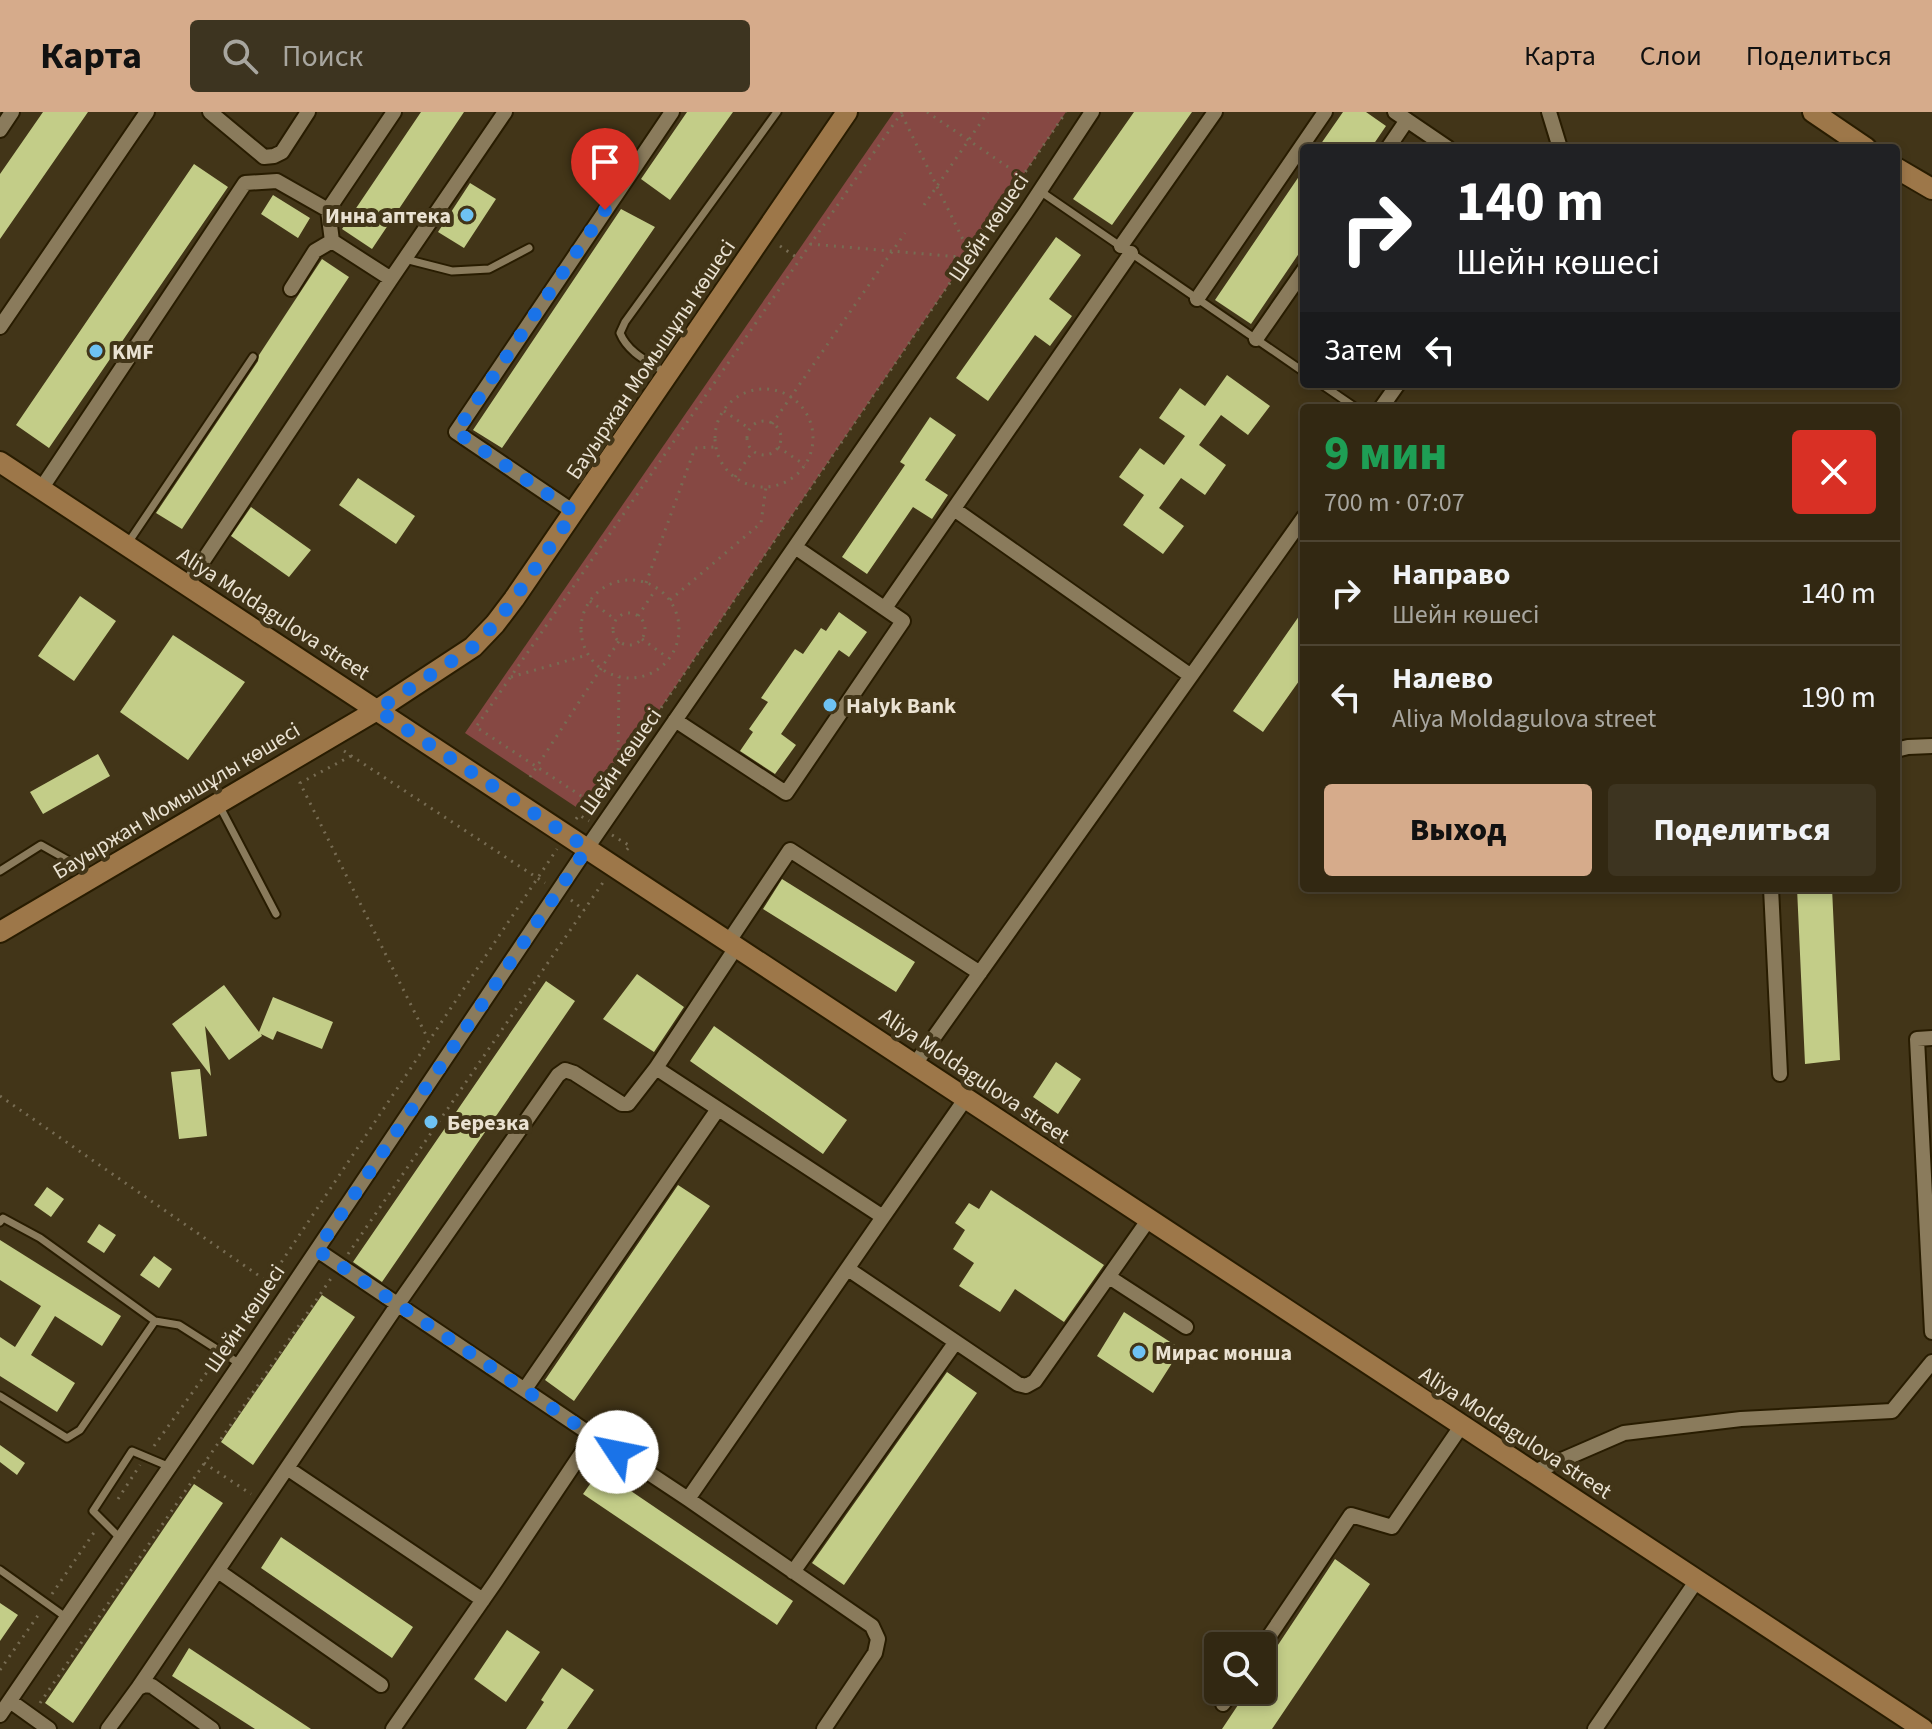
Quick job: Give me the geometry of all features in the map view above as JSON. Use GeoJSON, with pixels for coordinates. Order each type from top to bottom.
{"type":"FeatureCollection","features":[{"type":"Feature","properties":{"kind":"street"},"geometry":{"type":"LineString","coordinates":[[0,130],[12,112]]}},
{"type":"Feature","properties":{"kind":"street"},"geometry":{"type":"LineString","coordinates":[[0,327],[147,112]]}},
{"type":"Feature","properties":{"kind":"street"},"geometry":{"type":"LineString","coordinates":[[210,112],[264,157],[282,152],[308,112]]}},
{"type":"Feature","properties":{"kind":"street"},"geometry":{"type":"LineString","coordinates":[[391,279],[332,241],[328,210],[394,112]]}},
{"type":"Feature","properties":{"kind":"street"},"geometry":{"type":"LineString","coordinates":[[187,585],[505,112]]}},
{"type":"Feature","properties":{"kind":"street"},"geometry":{"type":"LineString","coordinates":[[574,512],[456,432],[672,112]]}},
{"type":"Feature","properties":{"kind":"street","name":"Бауыржан Момышұлы көшесі"},"geometry":{"type":"LineString","coordinates":[[0,932],[377,710],[473,647],[514,599],[847,112]]}},
{"type":"Feature","properties":{"kind":"street","name":"Шейн көшесі"},"geometry":{"type":"LineString","coordinates":[[0,1715],[587,848],[1092,112]]}},
{"type":"Feature","properties":{"kind":"street"},"geometry":{"type":"LineString","coordinates":[[885,608],[954,509],[1215,112]]}},
{"type":"Feature","properties":{"kind":"street"},"geometry":{"type":"LineString","coordinates":[[1303,144],[1325,112]]}},
{"type":"Feature","properties":{"kind":"street"},"geometry":{"type":"LineString","coordinates":[[1549,112],[1559,144]]}},
{"type":"Feature","properties":{"kind":"street"},"geometry":{"type":"LineString","coordinates":[[1813,112],[1860,144]]}},
{"type":"Feature","properties":{"kind":"street"},"geometry":{"type":"LineString","coordinates":[[1390,144],[1401,116],[1442,144]]}},
{"type":"Feature","properties":{"kind":"street"},"geometry":{"type":"LineString","coordinates":[[1197,299],[1300,149]]}},
{"type":"Feature","properties":{"kind":"street"},"geometry":{"type":"LineString","coordinates":[[1904,173],[1932,189]]}},
{"type":"Feature","properties":{"kind":"street"},"geometry":{"type":"LineString","coordinates":[[1904,173],[1932,198]]}},
{"type":"Feature","properties":{"kind":"street"},"geometry":{"type":"LineString","coordinates":[[41,489],[245,183],[277,181],[328,210]]}},
{"type":"Feature","properties":{"kind":"street"},"geometry":{"type":"LineString","coordinates":[[291,289],[315,251],[332,241]]}},
{"type":"Feature","properties":{"kind":"street"},"geometry":{"type":"LineString","coordinates":[[1256,339],[1300,276]]}},
{"type":"Feature","properties":{"kind":"street","name":"Aliya Moldagulova street"},"geometry":{"type":"LineString","coordinates":[[0,462],[1923,1729]]}},
{"type":"Feature","properties":{"kind":"street"},"geometry":{"type":"LineString","coordinates":[[954,509],[1191,676]]}},
{"type":"Feature","properties":{"kind":"street"},"geometry":{"type":"LineString","coordinates":[[915,1064],[1300,523]]}},
{"type":"Feature","properties":{"kind":"street"},"geometry":{"type":"LineString","coordinates":[[675,720],[786,793],[903,621],[795,547]]}},
{"type":"Feature","properties":{"kind":"street"},"geometry":{"type":"LineString","coordinates":[[1900,749],[1932,746]]}},
{"type":"Feature","properties":{"kind":"street"},"geometry":{"type":"LineString","coordinates":[[108,1729],[558,1075],[565,1070],[574,1073],[622,1104],[628,1104],[656,1068],[790,850],[980,973]]}},
{"type":"Feature","properties":{"kind":"street"},"geometry":{"type":"LineString","coordinates":[[1771,892],[1780,1074]]}},
{"type":"Feature","properties":{"kind":"street"},"geometry":{"type":"LineString","coordinates":[[1932,1038],[1917,1039],[1932,1332]]}},
{"type":"Feature","properties":{"kind":"street"},"geometry":{"type":"LineString","coordinates":[[656,1068],[883,1217]]}},
{"type":"Feature","properties":{"kind":"street"},"geometry":{"type":"LineString","coordinates":[[688,1499],[966,1098]]}},
{"type":"Feature","properties":{"kind":"street"},"geometry":{"type":"LineString","coordinates":[[525,1389],[718,1109]]}},
{"type":"Feature","properties":{"kind":"street"},"geometry":{"type":"LineString","coordinates":[[848,1269],[955,1343],[1018,1384],[1026,1386],[1035,1381],[1149,1219]]}},
{"type":"Feature","properties":{"kind":"street"},"geometry":{"type":"LineString","coordinates":[[317,1250],[872,1626],[878,1639],[875,1653],[824,1729]]}},
{"type":"Feature","properties":{"kind":"street"},"geometry":{"type":"LineString","coordinates":[[1109,1277],[1186,1327]]}},
{"type":"Feature","properties":{"kind":"street"},"geometry":{"type":"LineString","coordinates":[[793,1572],[955,1343]]}},
{"type":"Feature","properties":{"kind":"street"},"geometry":{"type":"LineString","coordinates":[[1534,1472],[1624,1433],[1741,1419],[1892,1411],[1932,1362]]}},
{"type":"Feature","properties":{"kind":"street"},"geometry":{"type":"LineString","coordinates":[[1272,1632],[1351,1515],[1392,1527],[1462,1425]]}},
{"type":"Feature","properties":{"kind":"street"},"geometry":{"type":"LineString","coordinates":[[393,1729],[593,1436]]}},
{"type":"Feature","properties":{"kind":"street"},"geometry":{"type":"LineString","coordinates":[[287,1468],[483,1600]]}},
{"type":"Feature","properties":{"kind":"street"},"geometry":{"type":"LineString","coordinates":[[218,1571],[381,1685]]}},
{"type":"Feature","properties":{"kind":"street"},"geometry":{"type":"LineString","coordinates":[[1595,1729],[1697,1580]]}},
{"type":"Feature","properties":{"kind":"street"},"geometry":{"type":"LineString","coordinates":[[138,1688],[152,1686],[212,1729]]}},
{"type":"Feature","properties":{"kind":"street"},"geometry":{"type":"LineString","coordinates":[[10,1701],[49,1729]]}},
{"type":"Feature","properties":{"kind":"lane"},"geometry":{"type":"LineString","coordinates":[[668,374],[631,350],[620,333],[777,112]]}},
{"type":"Feature","properties":{"kind":"lane"},"geometry":{"type":"LineString","coordinates":[[1040,191],[1300,369]]}},
{"type":"Feature","properties":{"kind":"lane"},"geometry":{"type":"LineString","coordinates":[[405,259],[452,271],[489,269],[529,248]]}},
{"type":"Feature","properties":{"kind":"lane"},"geometry":{"type":"LineString","coordinates":[[126,545],[253,357]]}},
{"type":"Feature","properties":{"kind":"lane"},"geometry":{"type":"LineString","coordinates":[[1327,388],[1350,404]]}},
{"type":"Feature","properties":{"kind":"lane"},"geometry":{"type":"LineString","coordinates":[[218,803],[276,914]]}},
{"type":"Feature","properties":{"kind":"lane"},"geometry":{"type":"LineString","coordinates":[[0,871],[41,845],[96,876]]}},
{"type":"Feature","properties":{"kind":"lane"},"geometry":{"type":"LineString","coordinates":[[0,1222],[3,1218],[40,1238],[155,1321],[179,1325],[240,1364]]}},
{"type":"Feature","properties":{"kind":"lane"},"geometry":{"type":"LineString","coordinates":[[0,1396],[67,1438],[80,1430],[155,1321]]}},
{"type":"Feature","properties":{"kind":"lane"},"geometry":{"type":"LineString","coordinates":[[121,1539],[93,1511],[132,1451],[170,1467]]}},
{"type":"Feature","properties":{"kind":"lane"},"geometry":{"type":"LineString","coordinates":[[0,1570],[67,1618]]}},
{"type":"Feature","properties":{"kind":"path"},"geometry":{"type":"LineString","coordinates":[[968,255],[938,185],[901,112],[476,727],[595,805],[1066,112]]}},
{"type":"Feature","properties":{"kind":"path"},"geometry":{"type":"LineString","coordinates":[[927,112],[1040,191]]}},
{"type":"Feature","properties":{"kind":"path"},"geometry":{"type":"LineString","coordinates":[[924,205],[988,112]]}},
{"type":"Feature","properties":{"kind":"path"},"geometry":{"type":"LineString","coordinates":[[772,424],[905,233]]}},
{"type":"Feature","properties":{"kind":"path"},"geometry":{"type":"LineString","coordinates":[[764,234],[799,259]]}},
{"type":"Feature","properties":{"kind":"path"},"geometry":{"type":"LineString","coordinates":[[810,244],[968,255]]}},
{"type":"Feature","properties":{"kind":"path"},"geometry":{"type":"LineString","coordinates":[[765,388],[791,396],[806,412],[812,427],[813,443],[805,465],[786,482],[766,487],[754,487],[735,478],[726,471],[715,447],[716,425],[722,410],[734,398],[749,390],[765,388]]}},
{"type":"Feature","properties":{"kind":"path"},"geometry":{"type":"LineString","coordinates":[[722,410],[750,429]]}},
{"type":"Feature","properties":{"kind":"path"},"geometry":{"type":"LineString","coordinates":[[759,422],[772,424],[780,435],[778,447],[766,455],[753,451],[747,439],[750,429],[759,422]]}},
{"type":"Feature","properties":{"kind":"path"},"geometry":{"type":"LineString","coordinates":[[646,583],[695,448],[715,447]]}},
{"type":"Feature","properties":{"kind":"path"},"geometry":{"type":"LineString","coordinates":[[778,447],[805,465]]}},
{"type":"Feature","properties":{"kind":"path"},"geometry":{"type":"LineString","coordinates":[[735,478],[753,451]]}},
{"type":"Feature","properties":{"kind":"path"},"geometry":{"type":"LineString","coordinates":[[670,600],[761,523],[766,487]]}},
{"type":"Feature","properties":{"kind":"path"},"geometry":{"type":"LineString","coordinates":[[635,579],[657,588],[675,608],[679,624],[678,641],[669,659],[646,676],[630,679],[601,670],[587,655],[582,644],[580,629],[589,600],[602,587],[618,580],[635,579]]}},
{"type":"Feature","properties":{"kind":"path"},"geometry":{"type":"LineString","coordinates":[[638,616],[657,588]]}},
{"type":"Feature","properties":{"kind":"path"},"geometry":{"type":"LineString","coordinates":[[589,600],[616,620]]}},
{"type":"Feature","properties":{"kind":"path"},"geometry":{"type":"LineString","coordinates":[[629,613],[638,616],[645,629],[642,639],[627,645],[619,641],[613,630],[616,620],[629,613]]}},
{"type":"Feature","properties":{"kind":"path"},"geometry":{"type":"LineString","coordinates":[[642,639],[669,659]]}},
{"type":"Feature","properties":{"kind":"path"},"geometry":{"type":"LineString","coordinates":[[530,777],[619,641]]}},
{"type":"Feature","properties":{"kind":"path"},"geometry":{"type":"LineString","coordinates":[[511,677],[587,655]]}},
{"type":"Feature","properties":{"kind":"path"},"geometry":{"type":"LineString","coordinates":[[618,766],[619,677]]}},
{"type":"Feature","properties":{"kind":"path"},"geometry":{"type":"LineString","coordinates":[[429,1041],[300,783],[351,756],[584,910]]}},
{"type":"Feature","properties":{"kind":"path"},"geometry":{"type":"LineString","coordinates":[[0,1670],[221,1352],[579,815],[630,846],[31,1716]]}},
{"type":"Feature","properties":{"kind":"path"},"geometry":{"type":"LineString","coordinates":[[0,1096],[268,1282]]}},
{"type":"Feature","properties":{"kind":"path"},"geometry":{"type":"LineString","coordinates":[[204,1463],[264,1502]]}},
{"type":"Feature","properties":{"kind":"shaded area"},"geometry":{"type":"Polygon","coordinates":[[[894,112],[1066,112],[588,815],[465,733],[894,112]]]}},
{"type":"Feature","properties":{"kind":"building"},"geometry":{"type":"Polygon","coordinates":[[[43,112],[88,112],[0,239],[0,174],[43,112]]]}},
{"type":"Feature","properties":{"kind":"building"},"geometry":{"type":"Polygon","coordinates":[[[421,112],[464,112],[372,249],[342,229],[421,112]]]}},
{"type":"Feature","properties":{"kind":"building"},"geometry":{"type":"Polygon","coordinates":[[[687,112],[733,112],[670,200],[641,179],[687,112]]]}},
{"type":"Feature","properties":{"kind":"building"},"geometry":{"type":"Polygon","coordinates":[[[1134,112],[1192,112],[1112,225],[1073,199],[1134,112]]]}},
{"type":"Feature","properties":{"kind":"building"},"geometry":{"type":"Polygon","coordinates":[[[1343,112],[1366,112],[1386,126],[1374,144],[1321,144],[1343,112]]]}},
{"type":"Feature","properties":{"kind":"building"},"geometry":{"type":"Polygon","coordinates":[[[194,164],[228,187],[49,448],[16,425],[194,164]]]}},
{"type":"Feature","properties":{"kind":"building"},"geometry":{"type":"Polygon","coordinates":[[[1300,175],[1300,252],[1251,324],[1215,300],[1300,175]]]}},
{"type":"Feature","properties":{"kind":"building","name":"Инна аптека"},"geometry":{"type":"Polygon","coordinates":[[[470,183],[496,199],[464,248],[438,232],[470,183]]]}},
{"type":"Feature","properties":{"kind":"building"},"geometry":{"type":"Polygon","coordinates":[[[273,195],[310,218],[298,238],[261,214],[273,195]]]}},
{"type":"Feature","properties":{"kind":"building"},"geometry":{"type":"Polygon","coordinates":[[[621,209],[655,227],[502,448],[473,430],[621,209]]]}},
{"type":"Feature","properties":{"kind":"building"},"geometry":{"type":"Polygon","coordinates":[[[1056,237],[1081,255],[1049,299],[1072,316],[1050,346],[1035,335],[988,401],[956,378],[1056,237]]]}},
{"type":"Feature","properties":{"kind":"building"},"geometry":{"type":"Polygon","coordinates":[[[322,259],[349,277],[182,529],[156,513],[322,259]]]}},
{"type":"Feature","properties":{"kind":"building"},"geometry":{"type":"Polygon","coordinates":[[[1227,375],[1270,406],[1248,435],[1221,415],[1199,445],[1226,465],[1205,495],[1181,478],[1159,508],[1184,526],[1163,554],[1123,525],[1144,495],[1119,477],[1140,448],[1164,465],[1185,436],[1159,418],[1180,388],[1205,406],[1227,375]]]}},
{"type":"Feature","properties":{"kind":"building"},"geometry":{"type":"Polygon","coordinates":[[[930,417],[956,435],[925,480],[948,495],[932,519],[913,507],[867,574],[842,557],[905,465],[900,462],[930,417]]]}},
{"type":"Feature","properties":{"kind":"building"},"geometry":{"type":"Polygon","coordinates":[[[358,478],[415,516],[396,544],[339,505],[358,478]]]}},
{"type":"Feature","properties":{"kind":"building"},"geometry":{"type":"Polygon","coordinates":[[[251,507],[311,550],[289,577],[231,536],[251,507]]]}},
{"type":"Feature","properties":{"kind":"building"},"geometry":{"type":"Polygon","coordinates":[[[80,596],[116,621],[74,681],[38,656],[80,596]]]}},
{"type":"Feature","properties":{"kind":"building"},"geometry":{"type":"Polygon","coordinates":[[[839,612],[867,632],[849,657],[839,650],[781,734],[796,745],[775,774],[740,751],[753,732],[749,729],[768,702],[761,698],[795,649],[803,654],[821,628],[826,631],[839,612]]]}},
{"type":"Feature","properties":{"kind":"building"},"geometry":{"type":"Polygon","coordinates":[[[1300,615],[1300,680],[1263,732],[1233,711],[1300,615]]]}},
{"type":"Feature","properties":{"kind":"building"},"geometry":{"type":"Polygon","coordinates":[[[173,635],[245,682],[188,760],[120,712],[173,635]]]}},
{"type":"Feature","properties":{"kind":"building"},"geometry":{"type":"Polygon","coordinates":[[[98,754],[110,776],[43,814],[30,792],[98,754]]]}},
{"type":"Feature","properties":{"kind":"building"},"geometry":{"type":"Polygon","coordinates":[[[782,879],[915,962],[896,992],[763,909],[782,879]]]}},
{"type":"Feature","properties":{"kind":"building"},"geometry":{"type":"Polygon","coordinates":[[[1797,892],[1832,892],[1840,1060],[1805,1064],[1797,892]]]}},
{"type":"Feature","properties":{"kind":"building"},"geometry":{"type":"Polygon","coordinates":[[[637,974],[684,1007],[654,1052],[603,1019],[637,974]]]}},
{"type":"Feature","properties":{"kind":"building"},"geometry":{"type":"Polygon","coordinates":[[[546,981],[575,1001],[382,1282],[353,1262],[546,981]]]}},
{"type":"Feature","properties":{"kind":"building"},"geometry":{"type":"Polygon","coordinates":[[[224,985],[259,1032],[273,997],[333,1022],[322,1049],[277,1031],[273,1040],[261,1034],[229,1060],[205,1026],[211,1076],[172,1024],[224,985]]]}},
{"type":"Feature","properties":{"kind":"building"},"geometry":{"type":"Polygon","coordinates":[[[714,1026],[847,1120],[823,1154],[690,1061],[714,1026]]]}},
{"type":"Feature","properties":{"kind":"building"},"geometry":{"type":"Polygon","coordinates":[[[1056,1062],[1081,1079],[1058,1114],[1033,1097],[1056,1062]]]}},
{"type":"Feature","properties":{"kind":"building"},"geometry":{"type":"Polygon","coordinates":[[[200,1069],[207,1136],[179,1139],[171,1072],[200,1069]]]}},
{"type":"Feature","properties":{"kind":"building"},"geometry":{"type":"Polygon","coordinates":[[[678,1185],[710,1206],[574,1401],[545,1380],[678,1185]]]}},
{"type":"Feature","properties":{"kind":"building"},"geometry":{"type":"Polygon","coordinates":[[[47,1187],[64,1199],[51,1217],[34,1205],[47,1187]]]}},
{"type":"Feature","properties":{"kind":"building"},"geometry":{"type":"Polygon","coordinates":[[[991,1190],[1104,1265],[1064,1322],[1015,1289],[1000,1312],[959,1286],[974,1263],[953,1249],[965,1230],[955,1223],[969,1203],[979,1209],[991,1190]]]}},
{"type":"Feature","properties":{"kind":"building"},"geometry":{"type":"Polygon","coordinates":[[[99,1224],[116,1235],[104,1253],[87,1242],[99,1224]]]}},
{"type":"Feature","properties":{"kind":"building"},"geometry":{"type":"Polygon","coordinates":[[[0,1240],[121,1316],[102,1346],[55,1316],[31,1355],[75,1383],[57,1412],[0,1376],[0,1337],[15,1347],[41,1306],[0,1280],[0,1240]]]}},
{"type":"Feature","properties":{"kind":"building"},"geometry":{"type":"Polygon","coordinates":[[[154,1256],[172,1269],[159,1288],[140,1275],[154,1256]]]}},
{"type":"Feature","properties":{"kind":"building"},"geometry":{"type":"Polygon","coordinates":[[[322,1295],[355,1317],[253,1465],[221,1442],[322,1295]]]}},
{"type":"Feature","properties":{"kind":"building","name":"Мирас монша"},"geometry":{"type":"Polygon","coordinates":[[[1124,1312],[1181,1349],[1153,1393],[1097,1356],[1124,1312]]]}},
{"type":"Feature","properties":{"kind":"building"},"geometry":{"type":"Polygon","coordinates":[[[947,1372],[977,1393],[844,1585],[812,1563],[947,1372]]]}},
{"type":"Feature","properties":{"kind":"building"},"geometry":{"type":"Polygon","coordinates":[[[0,1445],[25,1463],[17,1475],[0,1462],[0,1445]]]}},
{"type":"Feature","properties":{"kind":"building"},"geometry":{"type":"Polygon","coordinates":[[[600,1470],[793,1601],[777,1625],[583,1494],[600,1470]]]}},
{"type":"Feature","properties":{"kind":"building"},"geometry":{"type":"Polygon","coordinates":[[[194,1484],[223,1503],[73,1723],[45,1703],[194,1484]]]}},
{"type":"Feature","properties":{"kind":"building"},"geometry":{"type":"Polygon","coordinates":[[[281,1537],[413,1627],[392,1658],[261,1568],[281,1537]]]}},
{"type":"Feature","properties":{"kind":"building"},"geometry":{"type":"Polygon","coordinates":[[[1335,1559],[1370,1584],[1272,1729],[1222,1729],[1239,1704],[1276,1704],[1276,1648],[1335,1559]]]}},
{"type":"Feature","properties":{"kind":"building"},"geometry":{"type":"Polygon","coordinates":[[[0,1603],[18,1615],[0,1641],[0,1603]]]}},
{"type":"Feature","properties":{"kind":"building"},"geometry":{"type":"Polygon","coordinates":[[[507,1630],[540,1652],[506,1702],[474,1679],[507,1630]]]}},
{"type":"Feature","properties":{"kind":"building"},"geometry":{"type":"Polygon","coordinates":[[[189,1648],[311,1729],[255,1729],[172,1676],[189,1648]]]}},
{"type":"Feature","properties":{"kind":"building"},"geometry":{"type":"Polygon","coordinates":[[[562,1668],[594,1690],[567,1729],[526,1729],[544,1702],[541,1700],[562,1668]]]}},
{"type":"Feature","properties":{"kind":"place","name":"Инна аптека"},"geometry":{"type":"Point","coordinates":[467,215]}},
{"type":"Feature","properties":{"kind":"place","name":"KMF"},"geometry":{"type":"Point","coordinates":[96,351]}},
{"type":"Feature","properties":{"kind":"place","name":"Halyk Bank"},"geometry":{"type":"Point","coordinates":[830,705]}},
{"type":"Feature","properties":{"kind":"place","name":"Березка"},"geometry":{"type":"Point","coordinates":[431,1122]}},
{"type":"Feature","properties":{"kind":"place","name":"Мирас монша"},"geometry":{"type":"Point","coordinates":[1139,1352]}},
{"type":"Feature","properties":{"kind":"route"},"geometry":{"type":"LineString","coordinates":[[605,210],[456,432],[574,512],[514,599],[473,647],[377,710],[587,848],[317,1250],[617,1452]]}}]}
